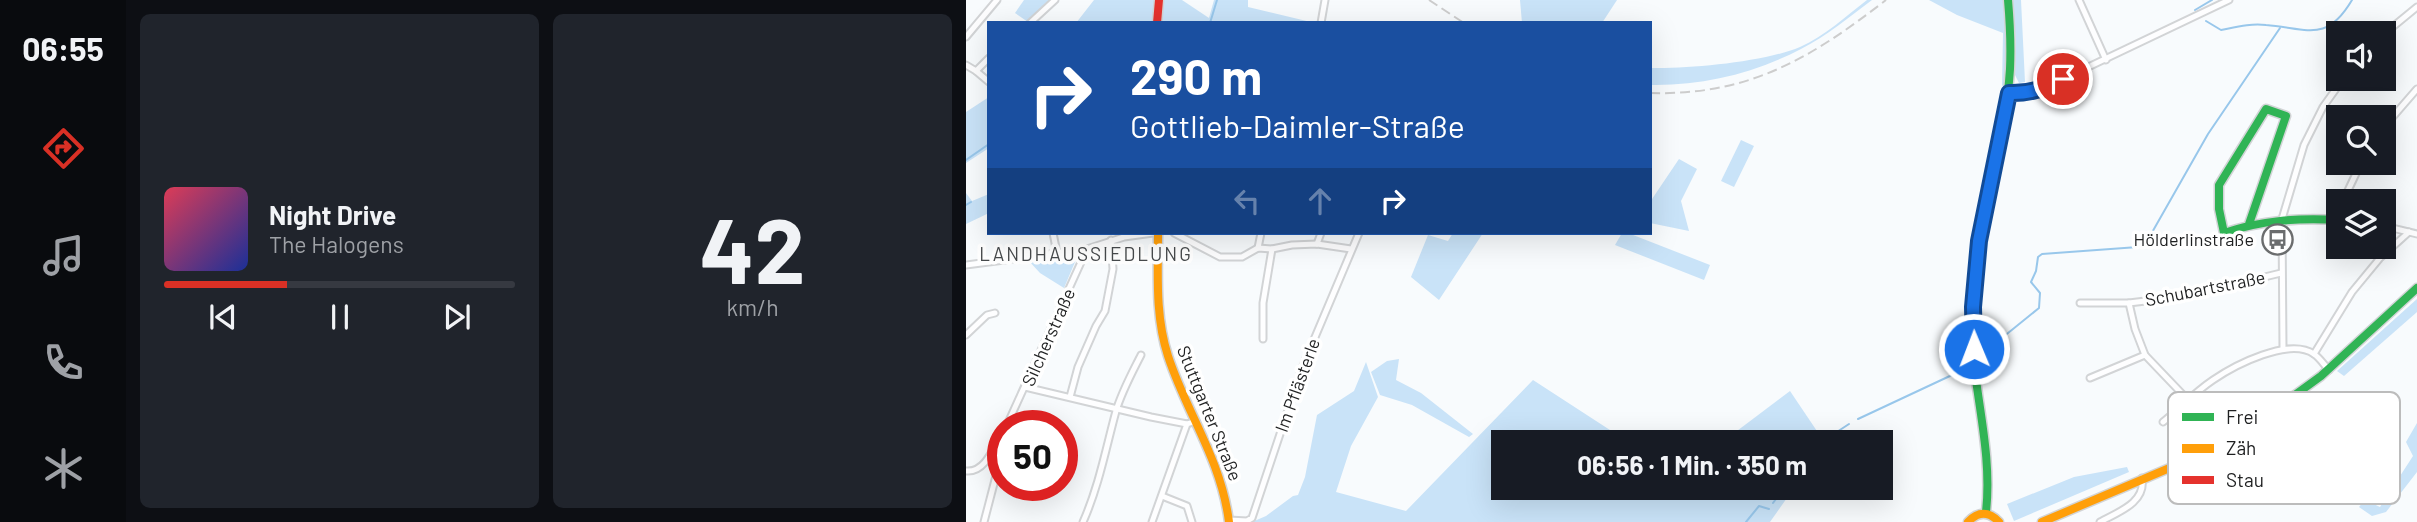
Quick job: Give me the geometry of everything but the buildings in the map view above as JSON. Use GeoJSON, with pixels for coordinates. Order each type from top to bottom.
{"type":"FeatureCollection","features":[{"type":"Feature","properties":{"kind":"main road"},"geometry":{"type":"LineString","coordinates":[[1986,512],[1987,467],[1975,365],[1975,278],[1983,215],[2009,93],[2012,45],[2008,0]]}},
{"type":"Feature","properties":{"kind":"main road"},"geometry":{"type":"LineString","coordinates":[[1157,21],[1160,1]]}},
{"type":"Feature","properties":{"kind":"main road"},"geometry":{"type":"LineString","coordinates":[[2249,223],[2286,116],[2266,109],[2219,185],[2219,209],[2224,233],[2249,223],[2326,218]]}},
{"type":"Feature","properties":{"kind":"main road","name":"Stuttgarter Straße"},"geometry":{"type":"LineString","coordinates":[[1156,235],[1158,289],[1165,347],[1192,423],[1221,477],[1229,521]]}},
{"type":"Feature","properties":{"kind":"main road"},"geometry":{"type":"LineString","coordinates":[[2299,392],[2329,370],[2417,288]]}},
{"type":"Feature","properties":{"kind":"main road"},"geometry":{"type":"LineString","coordinates":[[2042,522],[2168,468]]}},
{"type":"Feature","properties":{"kind":"main road"},"geometry":{"type":"LineString","coordinates":[[1968,522],[1975,514],[1986,512],[1996,517],[1999,522]]}},
{"type":"Feature","properties":{"kind":"street"},"geometry":{"type":"LineString","coordinates":[[966,37],[997,0]]}},
{"type":"Feature","properties":{"kind":"street"},"geometry":{"type":"LineString","coordinates":[[1032,21],[1055,0]]}},
{"type":"Feature","properties":{"kind":"street"},"geometry":{"type":"LineString","coordinates":[[1321,21],[1325,0]]}},
{"type":"Feature","properties":{"kind":"street"},"geometry":{"type":"LineString","coordinates":[[2079,0],[2106,60]]}},
{"type":"Feature","properties":{"kind":"street"},"geometry":{"type":"LineString","coordinates":[[2009,93],[2023,94],[2042,89],[2230,0]]}},
{"type":"Feature","properties":{"kind":"street"},"geometry":{"type":"LineString","coordinates":[[2396,24],[2417,7]]}},
{"type":"Feature","properties":{"kind":"street"},"geometry":{"type":"LineString","coordinates":[[976,71],[987,60]]}},
{"type":"Feature","properties":{"kind":"street"},"geometry":{"type":"LineString","coordinates":[[966,65],[987,80]]}},
{"type":"Feature","properties":{"kind":"street"},"geometry":{"type":"LineString","coordinates":[[2396,113],[2417,89]]}},
{"type":"Feature","properties":{"kind":"street"},"geometry":{"type":"LineString","coordinates":[[2283,348],[2282,219],[2304,145],[2323,107],[2334,91]]}},
{"type":"Feature","properties":{"kind":"street"},"geometry":{"type":"LineString","coordinates":[[2396,229],[2417,233]]}},
{"type":"Feature","properties":{"kind":"street"},"geometry":{"type":"LineString","coordinates":[[2314,354],[2352,292],[2381,258],[2409,232]]}},
{"type":"Feature","properties":{"kind":"street"},"geometry":{"type":"LineString","coordinates":[[1053,235],[1057,253]]}},
{"type":"Feature","properties":{"kind":"street"},"geometry":{"type":"LineString","coordinates":[[966,265],[1087,248],[1124,235]]}},
{"type":"Feature","properties":{"kind":"street"},"geometry":{"type":"LineString","coordinates":[[1179,235],[1220,257],[1242,257],[1258,248],[1272,249],[1292,245],[1317,244],[1351,249]]}},
{"type":"Feature","properties":{"kind":"street"},"geometry":{"type":"LineString","coordinates":[[1191,240],[1194,235]]}},
{"type":"Feature","properties":{"kind":"street"},"geometry":{"type":"LineString","coordinates":[[1258,248],[1261,235]]}},
{"type":"Feature","properties":{"kind":"street"},"geometry":{"type":"LineString","coordinates":[[1317,244],[1320,235]]}},
{"type":"Feature","properties":{"kind":"street","name":"Im Pflästerle"},"geometry":{"type":"LineString","coordinates":[[1229,521],[1247,521],[1252,517],[1302,368],[1358,235]]}},
{"type":"Feature","properties":{"kind":"street"},"geometry":{"type":"LineString","coordinates":[[1070,397],[1078,367],[1105,311],[1113,270],[1111,240]]}},
{"type":"Feature","properties":{"kind":"street","name":"Silcherstraße"},"geometry":{"type":"LineString","coordinates":[[1015,410],[1087,248]]}},
{"type":"Feature","properties":{"kind":"street"},"geometry":{"type":"LineString","coordinates":[[1263,339],[1264,303],[1272,249]]}},
{"type":"Feature","properties":{"kind":"street","name":"Schubartstraße"},"geometry":{"type":"LineString","coordinates":[[2080,303],[2129,303],[2186,296],[2281,273]]}},
{"type":"Feature","properties":{"kind":"street"},"geometry":{"type":"LineString","coordinates":[[2129,303],[2145,355],[2180,392]]}},
{"type":"Feature","properties":{"kind":"street"},"geometry":{"type":"LineString","coordinates":[[966,335],[986,315],[995,313]]}},
{"type":"Feature","properties":{"kind":"street"},"geometry":{"type":"LineString","coordinates":[[2198,392],[2214,379],[2244,363],[2283,348],[2314,354],[2329,370]]}},
{"type":"Feature","properties":{"kind":"street"},"geometry":{"type":"LineString","coordinates":[[1083,522],[1100,477],[1117,409],[1141,355]]}},
{"type":"Feature","properties":{"kind":"street"},"geometry":{"type":"LineString","coordinates":[[2090,378],[2145,355]]}},
{"type":"Feature","properties":{"kind":"street"},"geometry":{"type":"LineString","coordinates":[[1025,387],[1117,409],[1192,423],[1152,522]]}},
{"type":"Feature","properties":{"kind":"street"},"geometry":{"type":"LineString","coordinates":[[2163,422],[2168,418]]}},
{"type":"Feature","properties":{"kind":"street"},"geometry":{"type":"LineString","coordinates":[[966,471],[981,468],[987,458]]}},
{"type":"Feature","properties":{"kind":"street"},"geometry":{"type":"LineString","coordinates":[[2100,522],[2138,498],[2143,489],[2142,478]]}},
{"type":"Feature","properties":{"kind":"street"},"geometry":{"type":"LineString","coordinates":[[1162,496],[1187,506],[1192,522]]}},
{"type":"Feature","properties":{"kind":"street"},"geometry":{"type":"LineString","coordinates":[[984,522],[989,501]]}},
{"type":"Feature","properties":{"kind":"shaded area"},"geometry":{"type":"Polygon","coordinates":[[[1024,0],[1053,0],[1029,21],[1015,13],[1024,0]]]}},
{"type":"Feature","properties":{"kind":"shaded area"},"geometry":{"type":"Polygon","coordinates":[[[1094,0],[1182,0],[1209,18],[1214,0],[1248,0],[1248,7],[1307,21],[1078,21],[1094,0]]]}},
{"type":"Feature","properties":{"kind":"shaded area"},"geometry":{"type":"Polygon","coordinates":[[[1520,0],[1617,0],[1603,21],[1522,21],[1520,0]]]}},
{"type":"Feature","properties":{"kind":"shaded area"},"geometry":{"type":"Polygon","coordinates":[[[1867,0],[1872,0],[1820,38],[1765,65],[1709,80],[1652,85],[1652,68],[1726,64],[1767,57],[1800,47],[1827,32],[1867,0]]]}},
{"type":"Feature","properties":{"kind":"shaded area"},"geometry":{"type":"Polygon","coordinates":[[[1929,0],[2005,0],[2007,38],[2004,85],[2002,86],[2003,33],[1957,15],[1929,0]]]}},
{"type":"Feature","properties":{"kind":"shaded area"},"geometry":{"type":"Polygon","coordinates":[[[2012,0],[2021,0],[2025,82],[2019,83],[2015,75],[2016,42],[2012,0]]]}},
{"type":"Feature","properties":{"kind":"shaded area"},"geometry":{"type":"Polygon","coordinates":[[[987,98],[987,149],[966,163],[966,112],[987,98]]]}},
{"type":"Feature","properties":{"kind":"shaded area"},"geometry":{"type":"Polygon","coordinates":[[[1741,140],[1754,146],[1734,187],[1721,181],[1741,140]]]}},
{"type":"Feature","properties":{"kind":"shaded area"},"geometry":{"type":"Polygon","coordinates":[[[1679,159],[1697,169],[1681,201],[1689,231],[1652,223],[1652,199],[1679,159]]]}},
{"type":"Feature","properties":{"kind":"shaded area"},"geometry":{"type":"Polygon","coordinates":[[[966,193],[972,201],[987,195],[987,214],[966,224],[966,193]]]}},
{"type":"Feature","properties":{"kind":"shaded area"},"geometry":{"type":"Polygon","coordinates":[[[1428,235],[1448,241],[1452,235],[1482,235],[1439,300],[1411,277],[1428,235]]]}},
{"type":"Feature","properties":{"kind":"shaded area"},"geometry":{"type":"Polygon","coordinates":[[[1621,235],[1633,235],[1710,265],[1704,280],[1615,245],[1621,235]]]}},
{"type":"Feature","properties":{"kind":"shaded area"},"geometry":{"type":"Polygon","coordinates":[[[1072,256],[1076,258],[1075,262],[1064,288],[1040,273],[1029,261],[1072,256]]]}},
{"type":"Feature","properties":{"kind":"shaded area"},"geometry":{"type":"Polygon","coordinates":[[[2417,299],[2417,312],[2344,376],[2337,371],[2417,299]]]}},
{"type":"Feature","properties":{"kind":"shaded area"},"geometry":{"type":"Polygon","coordinates":[[[1399,359],[1396,380],[1421,393],[1473,434],[1469,437],[1412,405],[1380,395],[1371,372],[1387,361],[1399,359]]]}},
{"type":"Feature","properties":{"kind":"shaded area"},"geometry":{"type":"Polygon","coordinates":[[[1366,362],[1378,397],[1351,446],[1336,492],[1406,511],[1533,380],[1610,430],[1491,430],[1491,500],[1786,500],[1770,522],[1252,522],[1298,495],[1305,477],[1317,415],[1354,391],[1366,362]]]}},
{"type":"Feature","properties":{"kind":"shaded area"},"geometry":{"type":"Polygon","coordinates":[[[1790,391],[1816,430],[1738,430],[1790,391]]]}},
{"type":"Feature","properties":{"kind":"shaded area"},"geometry":{"type":"Polygon","coordinates":[[[2417,423],[2417,472],[2400,494],[2400,476],[2413,456],[2406,442],[2417,423]]]}},
{"type":"Feature","properties":{"kind":"shaded area"},"geometry":{"type":"Polygon","coordinates":[[[2127,467],[2129,472],[2014,521],[2007,504],[2074,477],[2127,467]]]}},
{"type":"Feature","properties":{"kind":"shaded area"},"geometry":{"type":"Polygon","coordinates":[[[2362,504],[2374,504],[2380,507],[2382,504],[2392,504],[2386,512],[2372,516],[2359,507],[2362,504]]]}},
{"type":"Feature","properties":{"kind":"waterway"},"geometry":{"type":"LineString","coordinates":[[1211,21],[1217,0]]}},
{"type":"Feature","properties":{"kind":"waterway"},"geometry":{"type":"LineString","coordinates":[[2195,10],[2212,0]]}},
{"type":"Feature","properties":{"kind":"waterway"},"geometry":{"type":"LineString","coordinates":[[2206,21],[2221,30],[2260,25],[2315,30],[2333,23],[2352,0]]}},
{"type":"Feature","properties":{"kind":"waterway"},"geometry":{"type":"LineString","coordinates":[[1992,346],[2039,308],[2040,293],[2031,282],[2038,257],[2042,254],[2138,247],[2146,243],[2208,134],[2280,28]]}},
{"type":"Feature","properties":{"kind":"waterway"},"geometry":{"type":"LineString","coordinates":[[966,160],[987,145]]}},
{"type":"Feature","properties":{"kind":"waterway"},"geometry":{"type":"LineString","coordinates":[[966,205],[971,202]]}},
{"type":"Feature","properties":{"kind":"waterway"},"geometry":{"type":"LineString","coordinates":[[1858,419],[1952,375]]}},
{"type":"Feature","properties":{"kind":"waterway"},"geometry":{"type":"LineString","coordinates":[[1840,430],[1849,424]]}},
{"type":"Feature","properties":{"kind":"waterway"},"geometry":{"type":"LineString","coordinates":[[1746,522],[1759,506],[1769,509]]}},
{"type":"Feature","properties":{"kind":"railway"},"geometry":{"type":"LineString","coordinates":[[1429,0],[1461,21]]}},
{"type":"Feature","properties":{"kind":"railway"},"geometry":{"type":"LineString","coordinates":[[1652,93],[1718,88],[1777,69],[1831,39],[1886,0]]}},
{"type":"Feature","properties":{"kind":"traffic: fast"},"geometry":{"type":"LineString","coordinates":[[1986,512],[1987,462],[1975,370],[1973,310],[1976,271],[2007,98],[2010,69],[2008,0]]}},
{"type":"Feature","properties":{"kind":"traffic: fast"},"geometry":{"type":"LineString","coordinates":[[2249,224],[2286,116],[2266,109],[2219,185],[2219,209],[2224,233],[2280,221],[2326,220]]}},
{"type":"Feature","properties":{"kind":"traffic: fast"},"geometry":{"type":"LineString","coordinates":[[2299,392],[2321,376],[2417,288]]}},
{"type":"Feature","properties":{"kind":"traffic: slow"},"geometry":{"type":"LineString","coordinates":[[1158,235],[1158,295],[1164,341],[1176,377],[1219,478],[1229,522]]}},
{"type":"Feature","properties":{"kind":"traffic: slow"},"geometry":{"type":"LineString","coordinates":[[2042,522],[2168,469]]}},
{"type":"Feature","properties":{"kind":"traffic: slow"},"geometry":{"type":"LineString","coordinates":[[1968,522],[1984,514],[1999,522]]}},
{"type":"Feature","properties":{"kind":"traffic: jam"},"geometry":{"type":"LineString","coordinates":[[1157,21],[1159,0]]}},
{"type":"Feature","properties":{"kind":"place","name":"Hölderlinstraße"},"geometry":{"type":"Point","coordinates":[2277,239]}},
{"type":"Feature","properties":{"kind":"district","name":"LANDHAUSSIEDLUNG"},"geometry":{"type":"Point","coordinates":[1086,253]}},
{"type":"Feature","properties":{"kind":"route"},"geometry":{"type":"LineString","coordinates":[[1974,349],[1973,307],[1979,241],[2009,93],[2023,94],[2063,79]]}}]}
